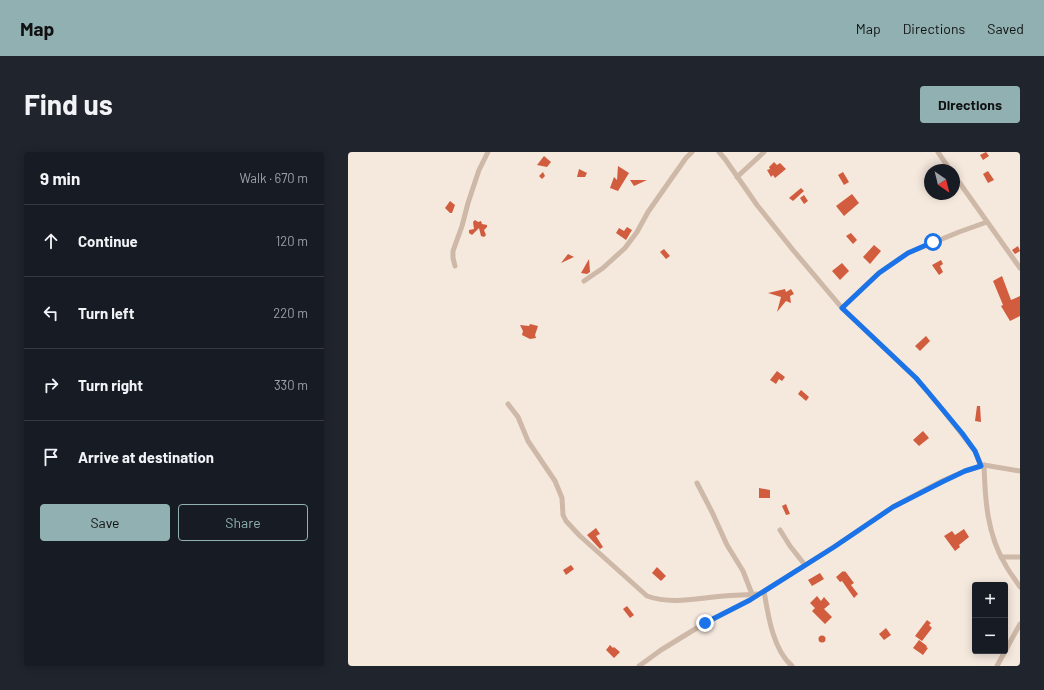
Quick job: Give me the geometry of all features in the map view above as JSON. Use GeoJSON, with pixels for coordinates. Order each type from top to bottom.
{"type":"FeatureCollection","features":[{"type":"Feature","properties":{"kind":"street"},"geometry":{"type":"LineString","coordinates":[[455,266],[453,250],[479,170],[488,152]]}},
{"type":"Feature","properties":{"kind":"street"},"geometry":{"type":"LineString","coordinates":[[584,281],[603,268],[625,248],[637,232],[648,212],[686,158],[692,152]]}},
{"type":"Feature","properties":{"kind":"street"},"geometry":{"type":"LineString","coordinates":[[719,152],[757,205],[842,308],[924,387],[975,451],[982,466],[987,516],[994,540],[1001,556],[1020,587]]}},
{"type":"Feature","properties":{"kind":"street"},"geometry":{"type":"LineString","coordinates":[[737,177],[764,152]]}},
{"type":"Feature","properties":{"kind":"street"},"geometry":{"type":"LineString","coordinates":[[938,152],[946,164]]}},
{"type":"Feature","properties":{"kind":"street"},"geometry":{"type":"LineString","coordinates":[[960,184],[1020,268]]}},
{"type":"Feature","properties":{"kind":"street"},"geometry":{"type":"LineString","coordinates":[[842,308],[879,273],[908,253],[987,222]]}},
{"type":"Feature","properties":{"kind":"street"},"geometry":{"type":"LineString","coordinates":[[508,404],[518,417],[528,441],[555,481],[562,498],[563,514],[566,521],[580,536],[647,596],[658,600],[690,600],[761,592]]}},
{"type":"Feature","properties":{"kind":"street"},"geometry":{"type":"LineString","coordinates":[[639,666],[661,650],[761,592],[834,547],[893,507],[965,471],[982,466],[1020,471]]}},
{"type":"Feature","properties":{"kind":"street"},"geometry":{"type":"LineString","coordinates":[[697,483],[727,545],[743,571],[752,594]]}},
{"type":"Feature","properties":{"kind":"street"},"geometry":{"type":"LineString","coordinates":[[780,530],[805,565]]}},
{"type":"Feature","properties":{"kind":"street"},"geometry":{"type":"LineString","coordinates":[[1001,556],[1020,557]]}},
{"type":"Feature","properties":{"kind":"street"},"geometry":{"type":"LineString","coordinates":[[761,592],[773,635],[787,662],[792,666]]}},
{"type":"Feature","properties":{"kind":"street"},"geometry":{"type":"LineString","coordinates":[[997,666],[1020,624]]}},
{"type":"Feature","properties":{"kind":"building"},"geometry":{"type":"Polygon","coordinates":[[[986,152],[989,156],[983,160],[980,155],[986,152]]]}},
{"type":"Feature","properties":{"kind":"building"},"geometry":{"type":"Polygon","coordinates":[[[544,156],[551,162],[547,167],[537,165],[544,156]]]}},
{"type":"Feature","properties":{"kind":"building"},"geometry":{"type":"Polygon","coordinates":[[[774,162],[777,165],[780,163],[786,169],[775,178],[773,175],[771,177],[767,170],[770,169],[769,167],[774,162]]]}},
{"type":"Feature","properties":{"kind":"building"},"geometry":{"type":"Polygon","coordinates":[[[618,166],[629,173],[618,191],[610,188],[614,177],[617,180],[618,166]]]}},
{"type":"Feature","properties":{"kind":"building"},"geometry":{"type":"Polygon","coordinates":[[[579,169],[587,173],[585,177],[577,177],[579,169]]]}},
{"type":"Feature","properties":{"kind":"building"},"geometry":{"type":"Polygon","coordinates":[[[988,171],[994,180],[988,183],[983,174],[988,171]]]}},
{"type":"Feature","properties":{"kind":"building"},"geometry":{"type":"Polygon","coordinates":[[[543,172],[545,176],[542,179],[539,176],[543,172]]]}},
{"type":"Feature","properties":{"kind":"building"},"geometry":{"type":"Polygon","coordinates":[[[843,172],[849,182],[844,185],[838,175],[843,172]]]}},
{"type":"Feature","properties":{"kind":"building"},"geometry":{"type":"Polygon","coordinates":[[[630,180],[647,180],[634,186],[630,180]]]}},
{"type":"Feature","properties":{"kind":"building"},"geometry":{"type":"Polygon","coordinates":[[[801,188],[804,191],[793,201],[789,198],[801,188]]]}},
{"type":"Feature","properties":{"kind":"building"},"geometry":{"type":"Polygon","coordinates":[[[852,194],[859,203],[844,216],[836,206],[852,194]]]}},
{"type":"Feature","properties":{"kind":"building"},"geometry":{"type":"Polygon","coordinates":[[[804,195],[808,201],[804,204],[800,198],[804,195]]]}},
{"type":"Feature","properties":{"kind":"building"},"geometry":{"type":"Polygon","coordinates":[[[450,201],[455,205],[452,213],[445,208],[450,201]]]}},
{"type":"Feature","properties":{"kind":"building"},"geometry":{"type":"Polygon","coordinates":[[[475,220],[478,222],[481,221],[482,224],[487,225],[484,230],[486,235],[484,237],[481,236],[479,228],[472,235],[469,233],[469,230],[474,229],[473,222],[475,220]]]}},
{"type":"Feature","properties":{"kind":"building"},"geometry":{"type":"Polygon","coordinates":[[[627,227],[632,230],[626,240],[616,233],[619,228],[624,231],[627,227]]]}},
{"type":"Feature","properties":{"kind":"building"},"geometry":{"type":"Polygon","coordinates":[[[851,233],[857,240],[853,244],[846,236],[851,233]]]}},
{"type":"Feature","properties":{"kind":"building"},"geometry":{"type":"Polygon","coordinates":[[[874,245],[881,251],[870,264],[863,257],[874,245]]]}},
{"type":"Feature","properties":{"kind":"building"},"geometry":{"type":"Polygon","coordinates":[[[1018,246],[1020,251],[1015,254],[1012,250],[1018,246]]]}},
{"type":"Feature","properties":{"kind":"building"},"geometry":{"type":"Polygon","coordinates":[[[664,249],[670,256],[666,259],[660,252],[664,249]]]}},
{"type":"Feature","properties":{"kind":"building"},"geometry":{"type":"Polygon","coordinates":[[[568,254],[574,257],[561,263],[568,254]]]}},
{"type":"Feature","properties":{"kind":"building"},"geometry":{"type":"Polygon","coordinates":[[[589,259],[590,272],[587,274],[581,273],[589,259]]]}},
{"type":"Feature","properties":{"kind":"building"},"geometry":{"type":"Polygon","coordinates":[[[941,260],[943,264],[940,266],[943,272],[939,275],[932,265],[941,260]]]}},
{"type":"Feature","properties":{"kind":"building"},"geometry":{"type":"Polygon","coordinates":[[[842,263],[849,271],[840,280],[832,271],[842,263]]]}},
{"type":"Feature","properties":{"kind":"building"},"geometry":{"type":"Polygon","coordinates":[[[1002,276],[1011,300],[1020,296],[1020,316],[1010,321],[1001,306],[1003,305],[993,281],[1002,276]]]}},
{"type":"Feature","properties":{"kind":"building"},"geometry":{"type":"Polygon","coordinates":[[[785,289],[786,292],[791,289],[794,294],[790,296],[791,303],[786,301],[777,312],[781,297],[768,293],[785,289]]]}},
{"type":"Feature","properties":{"kind":"building"},"geometry":{"type":"Polygon","coordinates":[[[530,324],[538,326],[535,335],[536,338],[530,339],[522,335],[523,331],[520,325],[529,326],[530,324]]]}},
{"type":"Feature","properties":{"kind":"building"},"geometry":{"type":"Polygon","coordinates":[[[926,336],[930,341],[920,351],[915,346],[926,336]]]}},
{"type":"Feature","properties":{"kind":"building"},"geometry":{"type":"Polygon","coordinates":[[[777,371],[785,377],[782,381],[779,379],[776,384],[770,380],[777,371]]]}},
{"type":"Feature","properties":{"kind":"building"},"geometry":{"type":"Polygon","coordinates":[[[801,390],[809,397],[806,401],[798,394],[801,390]]]}},
{"type":"Feature","properties":{"kind":"building"},"geometry":{"type":"Polygon","coordinates":[[[977,406],[980,406],[981,422],[975,421],[977,406]]]}},
{"type":"Feature","properties":{"kind":"building"},"geometry":{"type":"Polygon","coordinates":[[[923,431],[929,438],[919,446],[913,440],[923,431]]]}},
{"type":"Feature","properties":{"kind":"building"},"geometry":{"type":"Polygon","coordinates":[[[759,488],[770,490],[770,498],[759,498],[759,488]]]}},
{"type":"Feature","properties":{"kind":"building"},"geometry":{"type":"Polygon","coordinates":[[[786,504],[790,514],[786,515],[782,506],[786,504]]]}},
{"type":"Feature","properties":{"kind":"building"},"geometry":{"type":"Polygon","coordinates":[[[596,528],[600,534],[596,536],[603,547],[600,549],[587,535],[596,528]]]}},
{"type":"Feature","properties":{"kind":"building"},"geometry":{"type":"Polygon","coordinates":[[[964,529],[969,537],[959,545],[960,547],[955,551],[944,536],[952,531],[955,535],[964,529]]]}},
{"type":"Feature","properties":{"kind":"building"},"geometry":{"type":"Polygon","coordinates":[[[571,565],[574,569],[566,575],[563,570],[571,565]]]}},
{"type":"Feature","properties":{"kind":"building"},"geometry":{"type":"Polygon","coordinates":[[[657,567],[666,576],[661,581],[652,573],[657,567]]]}},
{"type":"Feature","properties":{"kind":"building"},"geometry":{"type":"Polygon","coordinates":[[[845,571],[854,583],[851,585],[858,594],[854,598],[842,581],[840,582],[836,577],[845,571]]]}},
{"type":"Feature","properties":{"kind":"building"},"geometry":{"type":"Polygon","coordinates":[[[820,573],[824,579],[812,586],[808,580],[820,573]]]}},
{"type":"Feature","properties":{"kind":"building"},"geometry":{"type":"Polygon","coordinates":[[[817,596],[821,601],[824,597],[830,604],[824,609],[832,617],[825,624],[812,611],[815,608],[810,603],[817,596]]]}},
{"type":"Feature","properties":{"kind":"building"},"geometry":{"type":"Polygon","coordinates":[[[627,606],[634,615],[630,618],[623,609],[627,606]]]}},
{"type":"Feature","properties":{"kind":"building"},"geometry":{"type":"Polygon","coordinates":[[[927,620],[931,623],[929,625],[932,628],[922,641],[915,636],[927,620]]]}},
{"type":"Feature","properties":{"kind":"building"},"geometry":{"type":"Polygon","coordinates":[[[886,628],[891,635],[884,640],[879,634],[886,628]]]}},
{"type":"Feature","properties":{"kind":"building"},"geometry":{"type":"Polygon","coordinates":[[[822,635],[825,636],[825,642],[822,643],[819,642],[818,639],[819,636],[822,635]]]}},
{"type":"Feature","properties":{"kind":"building"},"geometry":{"type":"Polygon","coordinates":[[[919,640],[928,648],[923,655],[913,648],[919,640]]]}},
{"type":"Feature","properties":{"kind":"building"},"geometry":{"type":"Polygon","coordinates":[[[610,645],[620,652],[614,658],[606,650],[610,645]]]}},
{"type":"Feature","properties":{"kind":"route"},"geometry":{"type":"LineString","coordinates":[[705,623],[750,600],[834,547],[893,507],[965,471],[981,466],[975,451],[962,433],[916,378],[842,308],[879,273],[908,253],[933,242]]}}]}
